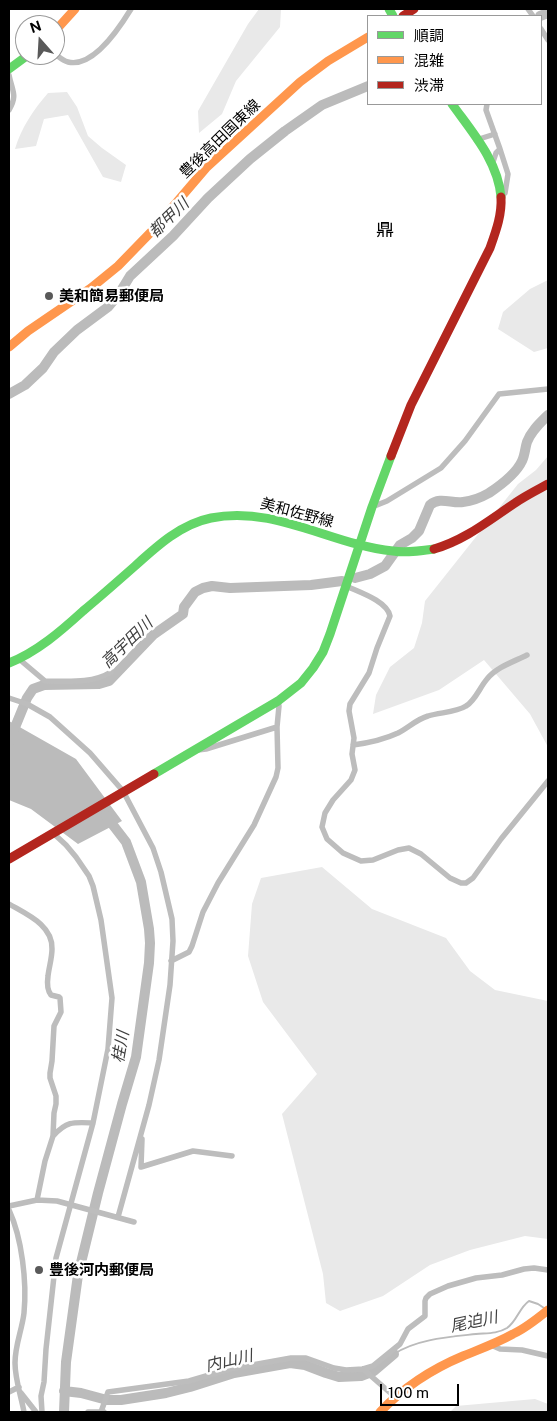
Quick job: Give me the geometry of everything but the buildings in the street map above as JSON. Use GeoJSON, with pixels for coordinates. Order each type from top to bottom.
{"type":"FeatureCollection","features":[{"type":"Feature","properties":{"kind":"street"},"geometry":{"type":"LineString","coordinates":[[65,20],[75,9]]}},
{"type":"Feature","properties":{"kind":"street"},"geometry":{"type":"LineString","coordinates":[[65,61],[70,63],[90,58],[100,50],[121,25],[131,9]]}},
{"type":"Feature","properties":{"kind":"street","name":"豊後高田国東線"},"geometry":{"type":"LineString","coordinates":[[9,347],[28,331],[112,272],[153,230],[206,168],[300,82],[328,61],[367,38]]}},
{"type":"Feature","properties":{"kind":"street"},"geometry":{"type":"LineString","coordinates":[[9,75],[14,94],[14,100],[9,110]]}},
{"type":"Feature","properties":{"kind":"street"},"geometry":{"type":"LineString","coordinates":[[9,859],[278,701],[301,683],[319,660],[330,634],[372,507],[411,405],[494,237],[500,215],[502,196],[492,165],[453,105]]}},
{"type":"Feature","properties":{"kind":"street"},"geometry":{"type":"LineString","coordinates":[[487,105],[486,110],[508,174],[505,193],[502,196]]}},
{"type":"Feature","properties":{"kind":"street"},"geometry":{"type":"LineString","coordinates":[[476,140],[495,134]]}},
{"type":"Feature","properties":{"kind":"street"},"geometry":{"type":"LineString","coordinates":[[492,165],[496,153],[500,150]]}},
{"type":"Feature","properties":{"kind":"street"},"geometry":{"type":"LineString","coordinates":[[372,507],[387,501],[441,468],[465,441],[499,394],[548,389]]}},
{"type":"Feature","properties":{"kind":"street","name":"美和佐野線"},"geometry":{"type":"LineString","coordinates":[[9,663],[19,659],[55,636],[163,541],[182,529],[204,520],[238,514],[264,516],[360,545],[390,552],[424,551],[459,540],[548,484]]}},
{"type":"Feature","properties":{"kind":"street"},"geometry":{"type":"LineString","coordinates":[[346,586],[381,603],[388,609],[390,615],[369,673],[350,704],[349,711],[354,738],[352,754],[355,770],[354,776],[325,813],[322,827],[326,839],[343,853],[361,861],[373,860],[398,850],[409,848],[421,854],[450,878],[466,883],[474,878],[500,839],[548,781]]}},
{"type":"Feature","properties":{"kind":"street"},"geometry":{"type":"LineString","coordinates":[[353,745],[386,738],[399,733],[426,716],[468,705],[492,674],[500,668],[527,656]]}},
{"type":"Feature","properties":{"kind":"street"},"geometry":{"type":"LineString","coordinates":[[19,659],[45,681],[89,680],[105,676],[111,672]]}},
{"type":"Feature","properties":{"kind":"street"},"geometry":{"type":"LineString","coordinates":[[9,698],[25,703],[50,717],[90,753],[122,792],[150,841],[161,872],[172,919],[170,986],[159,1060],[149,1105],[116,1217]]}},
{"type":"Feature","properties":{"kind":"street"},"geometry":{"type":"LineString","coordinates":[[171,961],[188,952],[192,946],[203,912],[218,883],[254,825],[276,778],[278,768],[278,701]]}},
{"type":"Feature","properties":{"kind":"street"},"geometry":{"type":"LineString","coordinates":[[196,749],[206,749],[277,727]]}},
{"type":"Feature","properties":{"kind":"street"},"geometry":{"type":"LineString","coordinates":[[42,1412],[41,1399],[56,1258],[93,1123],[108,1049],[112,998],[101,920],[93,886],[89,876],[76,857],[54,832]]}},
{"type":"Feature","properties":{"kind":"street"},"geometry":{"type":"LineString","coordinates":[[9,904],[34,918],[49,937],[52,946],[48,990],[51,995],[60,998],[61,1012],[54,1026],[50,1073],[56,1096],[53,1136],[45,1161],[37,1200]]}},
{"type":"Feature","properties":{"kind":"street"},"geometry":{"type":"LineString","coordinates":[[53,1136],[62,1127],[70,1123],[93,1123]]}},
{"type":"Feature","properties":{"kind":"street"},"geometry":{"type":"LineString","coordinates":[[142,1129],[142,1167],[193,1151],[232,1156]]}},
{"type":"Feature","properties":{"kind":"street"},"geometry":{"type":"LineString","coordinates":[[9,1206],[37,1200],[56,1201],[134,1222]]}},
{"type":"Feature","properties":{"kind":"street"},"geometry":{"type":"LineString","coordinates":[[9,1210],[18,1240],[23,1279],[24,1314],[17,1343],[15,1362],[24,1412]]}},
{"type":"Feature","properties":{"kind":"street"},"geometry":{"type":"LineString","coordinates":[[88,1412],[101,1412],[108,1392],[189,1381],[230,1369],[291,1358],[306,1358],[334,1368],[346,1370],[363,1369],[373,1366],[400,1344],[408,1329],[425,1316],[425,1302],[430,1294],[448,1286],[476,1278],[502,1275],[524,1269],[548,1270]]}},
{"type":"Feature","properties":{"kind":"street"},"geometry":{"type":"LineString","coordinates":[[380,1412],[395,1397],[434,1370],[522,1329],[546,1311]]}},
{"type":"Feature","properties":{"kind":"street"},"geometry":{"type":"LineString","coordinates":[[491,1345],[500,1349],[522,1350],[548,1356]]}},
{"type":"Feature","properties":{"kind":"street"},"geometry":{"type":"LineString","coordinates":[[363,1369],[395,1397]]}},
{"type":"Feature","properties":{"kind":"street"},"geometry":{"type":"LineString","coordinates":[[9,1392],[20,1389]]}},
{"type":"Feature","properties":{"kind":"street"},"geometry":{"type":"LineString","coordinates":[[20,1389],[36,1412]]}},
{"type":"Feature","properties":{"kind":"shaded area"},"geometry":{"type":"Polygon","coordinates":[[[259,9],[281,9],[280,27],[236,81],[222,114],[199,133],[198,111],[248,24],[259,9]]]}},
{"type":"Feature","properties":{"kind":"shaded area"},"geometry":{"type":"Polygon","coordinates":[[[67,92],[77,107],[88,136],[126,165],[121,182],[103,177],[68,115],[44,119],[36,146],[15,149],[28,119],[48,93],[67,92]]]}},
{"type":"Feature","properties":{"kind":"shaded area"},"geometry":{"type":"Polygon","coordinates":[[[548,280],[548,348],[534,352],[498,329],[503,312],[530,289],[548,280]]]}},
{"type":"Feature","properties":{"kind":"shaded area"},"geometry":{"type":"Polygon","coordinates":[[[548,456],[548,747],[530,714],[484,660],[439,690],[373,714],[376,695],[390,667],[414,648],[422,623],[425,601],[518,484],[536,470],[548,456]]]}},
{"type":"Feature","properties":{"kind":"shaded area"},"geometry":{"type":"Polygon","coordinates":[[[9,721],[76,759],[122,821],[78,844],[31,809],[9,800],[9,721]]]}},
{"type":"Feature","properties":{"kind":"shaded area"},"geometry":{"type":"Polygon","coordinates":[[[322,867],[372,909],[446,938],[470,971],[495,990],[548,1001],[548,1239],[525,1236],[470,1250],[430,1265],[383,1296],[340,1311],[326,1303],[323,1274],[282,1114],[317,1074],[263,1002],[248,956],[252,904],[261,878],[322,867]]]}},
{"type":"Feature","properties":{"kind":"shaded area"},"geometry":{"type":"Polygon","coordinates":[[[535,1399],[548,1404],[548,1412],[450,1412],[456,1406],[535,1399]]]}},
{"type":"Feature","properties":{"kind":"waterway","name":"都甲川"},"geometry":{"type":"LineString","coordinates":[[542,15],[548,13]]}},
{"type":"Feature","properties":{"kind":"waterway","name":"都甲川"},"geometry":{"type":"LineString","coordinates":[[9,394],[25,385],[43,368],[54,352],[77,330],[108,307],[130,276],[250,159],[322,105],[367,86]]}},
{"type":"Feature","properties":{"kind":"waterway","name":"高宇田川"},"geometry":{"type":"LineString","coordinates":[[355,578],[370,574],[385,566],[400,545],[419,531],[430,505],[434,502],[473,500],[489,493],[503,483],[519,466],[529,438],[536,427],[548,415]]}},
{"type":"Feature","properties":{"kind":"waterway","name":"高宇田川"},"geometry":{"type":"LineString","coordinates":[[9,742],[27,698],[33,689],[44,685],[99,684],[109,681],[153,635],[183,614],[184,607],[195,592],[203,588],[212,586],[230,588],[311,585],[342,581]]}},
{"type":"Feature","properties":{"kind":"waterway","name":"桂川"},"geometry":{"type":"LineString","coordinates":[[64,1412],[66,1362],[78,1275],[98,1193],[136,1057],[149,963],[149,929],[141,882],[126,842],[106,816]]}},
{"type":"Feature","properties":{"kind":"waterway","name":"尾迫川"},"geometry":{"type":"LineString","coordinates":[[394,1354],[423,1342],[503,1330],[513,1322],[529,1301],[544,1308]]}},
{"type":"Feature","properties":{"kind":"waterway","name":"内山川"},"geometry":{"type":"LineString","coordinates":[[64,1391],[81,1393],[107,1400],[121,1400],[166,1393],[234,1373],[290,1363],[305,1365],[339,1377],[361,1376],[374,1371],[394,1354]]}},
{"type":"Feature","properties":{"kind":"traffic: fast"},"geometry":{"type":"LineString","coordinates":[[389,9],[392,15]]}},
{"type":"Feature","properties":{"kind":"traffic: fast"},"geometry":{"type":"LineString","coordinates":[[9,69],[15,65]]}},
{"type":"Feature","properties":{"kind":"traffic: fast"},"geometry":{"type":"LineString","coordinates":[[453,105],[476,136],[489,159],[495,171],[501,197]]}},
{"type":"Feature","properties":{"kind":"traffic: fast"},"geometry":{"type":"LineString","coordinates":[[154,774],[278,701],[301,683],[313,668],[323,652],[330,634],[391,456]]}},
{"type":"Feature","properties":{"kind":"traffic: fast"},"geometry":{"type":"LineString","coordinates":[[9,663],[39,647],[57,633],[170,537],[190,525],[211,518],[235,515],[258,517],[303,527],[370,547],[393,551],[408,552],[434,549]]}},
{"type":"Feature","properties":{"kind":"traffic: slow"},"geometry":{"type":"LineString","coordinates":[[65,20],[75,9]]}},
{"type":"Feature","properties":{"kind":"traffic: slow"},"geometry":{"type":"LineString","coordinates":[[9,347],[28,331],[91,288],[118,266],[153,230],[206,168],[300,82],[328,61],[367,38]]}},
{"type":"Feature","properties":{"kind":"traffic: slow"},"geometry":{"type":"LineString","coordinates":[[380,1412],[408,1387],[429,1373],[451,1361],[518,1332],[548,1310]]}},
{"type":"Feature","properties":{"kind":"traffic: jam"},"geometry":{"type":"LineString","coordinates":[[405,15],[414,9]]}},
{"type":"Feature","properties":{"kind":"traffic: jam"},"geometry":{"type":"LineString","coordinates":[[391,456],[411,405],[490,248],[500,217],[501,197]]}},
{"type":"Feature","properties":{"kind":"traffic: jam"},"geometry":{"type":"LineString","coordinates":[[434,549],[456,541],[548,484]]}},
{"type":"Feature","properties":{"kind":"traffic: jam"},"geometry":{"type":"LineString","coordinates":[[9,859],[154,774]]}},
{"type":"Feature","properties":{"kind":"place","name":"美和簡易郵便局"},"geometry":{"type":"Point","coordinates":[49,296]}},
{"type":"Feature","properties":{"kind":"place","name":"豊後河内郵便局"},"geometry":{"type":"Point","coordinates":[39,1270]}},
{"type":"Feature","properties":{"kind":"district","name":"鼎"},"geometry":{"type":"Point","coordinates":[385,230]}}]}
